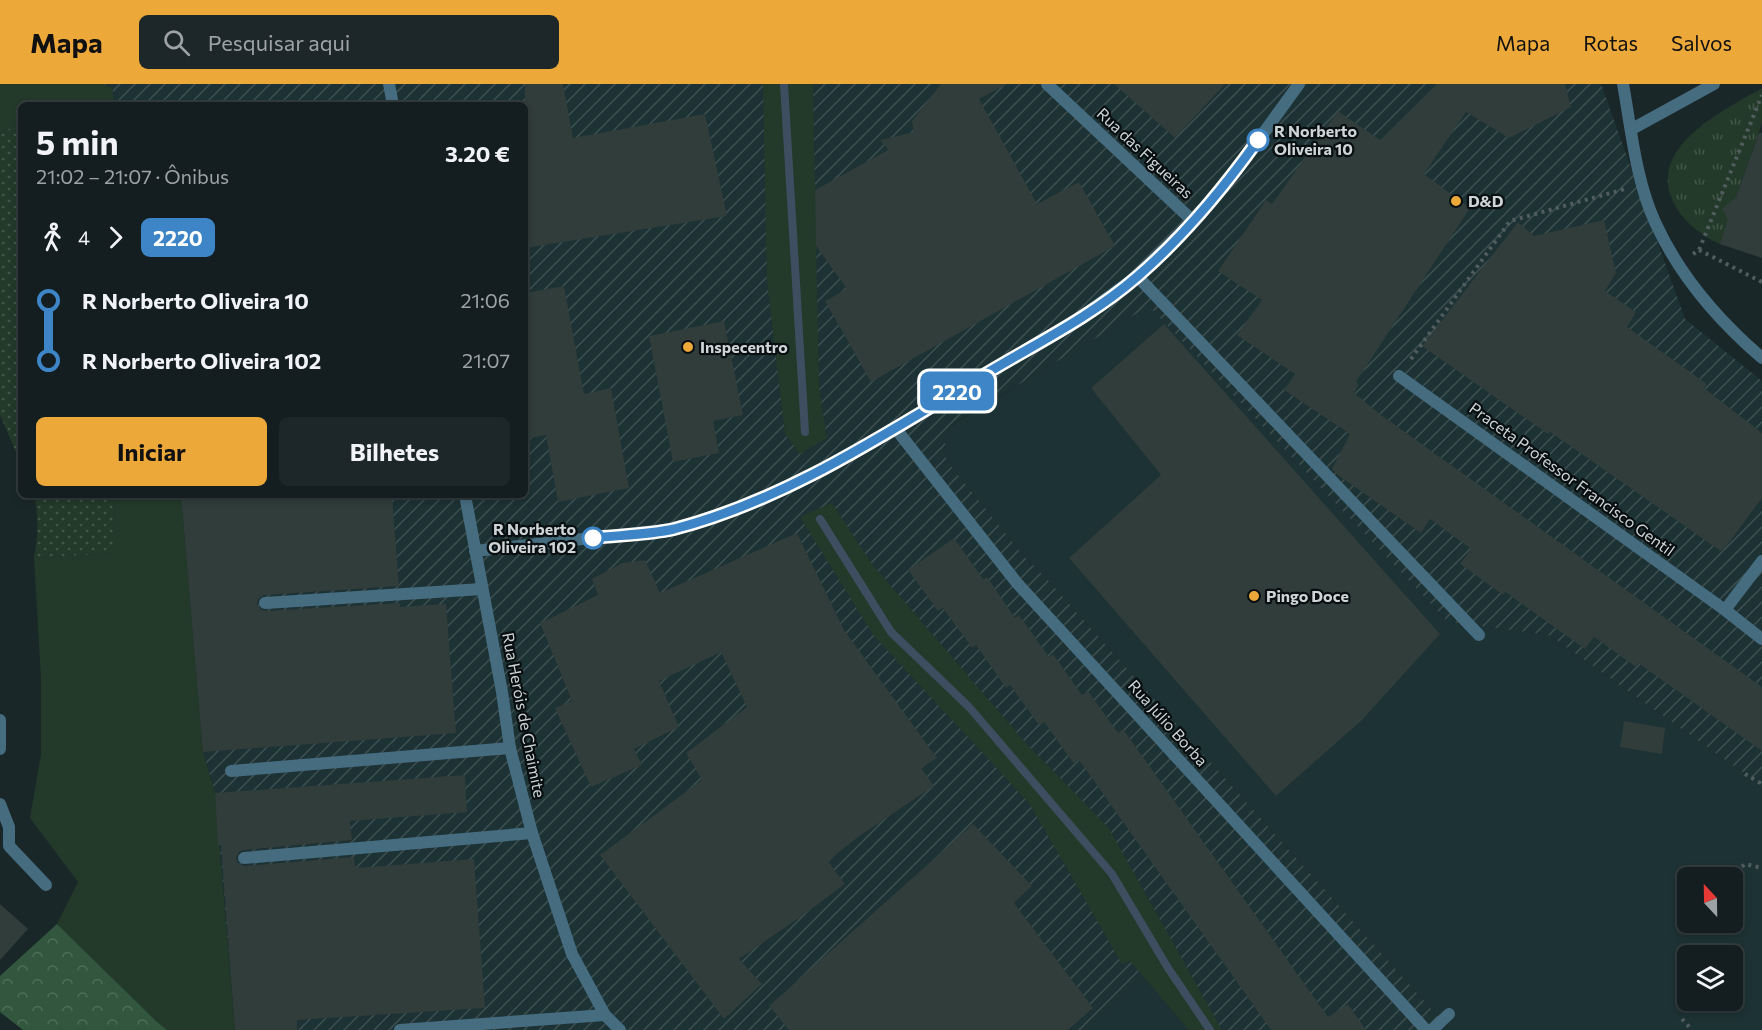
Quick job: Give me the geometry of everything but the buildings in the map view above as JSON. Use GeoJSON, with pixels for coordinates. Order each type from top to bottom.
{"type":"FeatureCollection","features":[{"type":"Feature","properties":{"kind":"street"},"geometry":{"type":"LineString","coordinates":[[389,84],[392,102]]}},
{"type":"Feature","properties":{"kind":"street","name":"Rua das Figueiras"},"geometry":{"type":"LineString","coordinates":[[1047,84],[1193,221]]}},
{"type":"Feature","properties":{"kind":"street"},"geometry":{"type":"LineString","coordinates":[[475,550],[673,529],[748,505],[798,483],[896,429],[983,375],[1063,330],[1137,276],[1193,221],[1233,175],[1299,84]]}},
{"type":"Feature","properties":{"kind":"street"},"geometry":{"type":"LineString","coordinates":[[1623,84],[1643,184],[1654,221],[1677,263],[1703,299],[1762,358]]}},
{"type":"Feature","properties":{"kind":"street"},"geometry":{"type":"LineString","coordinates":[[1632,129],[1714,84]]}},
{"type":"Feature","properties":{"kind":"street"},"geometry":{"type":"LineString","coordinates":[[1137,276],[1479,635]]}},
{"type":"Feature","properties":{"kind":"street","name":"Praceta Professor Francisco Gentil"},"geometry":{"type":"LineString","coordinates":[[1399,375],[1762,639]]}},
{"type":"Feature","properties":{"kind":"street","name":"Rua Júlio Borba"},"geometry":{"type":"LineString","coordinates":[[896,429],[1017,583],[1426,1030]]}},
{"type":"Feature","properties":{"kind":"street","name":"Rua Heróis de Chaimite"},"geometry":{"type":"LineString","coordinates":[[466,498],[510,748],[532,833],[572,954],[605,1015],[620,1030]]}},
{"type":"Feature","properties":{"kind":"street"},"geometry":{"type":"LineString","coordinates":[[1725,610],[1762,561]]}},
{"type":"Feature","properties":{"kind":"street"},"geometry":{"type":"LineString","coordinates":[[265,603],[482,589]]}},
{"type":"Feature","properties":{"kind":"street"},"geometry":{"type":"LineString","coordinates":[[0,720],[0,749]]}},
{"type":"Feature","properties":{"kind":"street"},"geometry":{"type":"LineString","coordinates":[[231,771],[510,748]]}},
{"type":"Feature","properties":{"kind":"street"},"geometry":{"type":"LineString","coordinates":[[0,804],[9,827],[9,846],[46,885]]}},
{"type":"Feature","properties":{"kind":"street"},"geometry":{"type":"LineString","coordinates":[[244,858],[532,833]]}},
{"type":"Feature","properties":{"kind":"street"},"geometry":{"type":"LineString","coordinates":[[1432,1030],[1449,1014]]}},
{"type":"Feature","properties":{"kind":"street"},"geometry":{"type":"LineString","coordinates":[[400,1030],[605,1015]]}},
{"type":"Feature","properties":{"kind":"path"},"geometry":{"type":"LineString","coordinates":[[1677,263],[1699,250],[1762,95]]}},
{"type":"Feature","properties":{"kind":"path"},"geometry":{"type":"LineString","coordinates":[[1399,375],[1510,221],[1643,184]]}},
{"type":"Feature","properties":{"kind":"path"},"geometry":{"type":"LineString","coordinates":[[1699,250],[1762,282]]}},
{"type":"Feature","properties":{"kind":"path"},"geometry":{"type":"LineString","coordinates":[[1745,774],[1762,784]]}},
{"type":"Feature","properties":{"kind":"path"},"geometry":{"type":"LineString","coordinates":[[1743,867],[1746,864],[1762,868]]}},
{"type":"Feature","properties":{"kind":"path"},"geometry":{"type":"LineString","coordinates":[[1682,1019],[1692,1030]]}},
{"type":"Feature","properties":{"kind":"shaded area"},"geometry":{"type":"Polygon","coordinates":[[[103,84],[1601,84],[1685,319],[1762,381],[1762,786],[1549,635],[1448,622],[1149,306],[951,425],[945,439],[946,460],[1024,556],[1450,1030],[1189,1030],[1143,976],[1085,1030],[235,1030],[215,793],[203,752],[181,498],[528,498],[528,102],[114,102],[112,89],[103,84]]]}},
{"type":"Feature","properties":{"kind":"shaded area"},"geometry":{"type":"Polygon","coordinates":[[[1149,305],[1448,622],[1549,635],[1762,786],[1762,1030],[1450,1030],[1024,556],[946,460],[945,439],[951,426],[1149,305]]]}},
{"type":"Feature","properties":{"kind":"shaded area"},"geometry":{"type":"Polygon","coordinates":[[[1143,976],[1189,1030],[1085,1030],[1143,976]]]}},
{"type":"Feature","properties":{"kind":"green space"},"geometry":{"type":"Polygon","coordinates":[[[0,84],[103,84],[112,88],[114,102],[18,102],[18,125],[0,133],[0,84]]]}},
{"type":"Feature","properties":{"kind":"green space"},"geometry":{"type":"Polygon","coordinates":[[[763,84],[813,84],[819,387],[827,438],[800,454],[785,434],[767,281],[763,84]]]}},
{"type":"Feature","properties":{"kind":"green space"},"geometry":{"type":"Polygon","coordinates":[[[1762,88],[1762,123],[1720,244],[1694,228],[1675,205],[1668,185],[1670,166],[1679,149],[1692,134],[1709,120],[1762,88]]]}},
{"type":"Feature","properties":{"kind":"green space"},"geometry":{"type":"Polygon","coordinates":[[[18,125],[18,457],[0,415],[0,133],[18,125]]]}},
{"type":"Feature","properties":{"kind":"green space"},"geometry":{"type":"Polygon","coordinates":[[[35,498],[112,498],[116,526],[114,553],[34,558],[37,511],[35,498]]]}},
{"type":"Feature","properties":{"kind":"green space"},"geometry":{"type":"Polygon","coordinates":[[[112,498],[181,498],[203,752],[215,793],[235,1030],[167,1030],[57,924],[78,882],[30,818],[41,754],[41,679],[34,558],[113,553],[116,526],[112,498]]]}},
{"type":"Feature","properties":{"kind":"green space"},"geometry":{"type":"Polygon","coordinates":[[[832,503],[872,564],[1024,741],[1108,827],[1222,1030],[1189,1030],[1130,961],[1122,964],[1029,803],[874,636],[800,517],[832,503]]]}},
{"type":"Feature","properties":{"kind":"green space"},"geometry":{"type":"Polygon","coordinates":[[[57,924],[167,1030],[23,1030],[0,1012],[0,976],[57,924]]]}},
{"type":"Feature","properties":{"kind":"waterway"},"geometry":{"type":"LineString","coordinates":[[784,84],[805,432]]}},
{"type":"Feature","properties":{"kind":"waterway"},"geometry":{"type":"LineString","coordinates":[[820,519],[891,632],[969,707],[1112,874],[1168,968],[1210,1030]]}},
{"type":"Feature","properties":{"kind":"bus line","name":"2220"},"geometry":{"type":"LineString","coordinates":[[593,538],[673,529],[748,505],[798,483],[896,429],[983,375],[1063,330],[1137,276],[1193,221],[1233,175],[1258,140]]}},
{"type":"Feature","properties":{"kind":"place","name":"R Norberto Oliveira 10"},"geometry":{"type":"Point","coordinates":[1258,140]}},
{"type":"Feature","properties":{"kind":"place","name":"D&D"},"geometry":{"type":"Point","coordinates":[1456,201]}},
{"type":"Feature","properties":{"kind":"place","name":"Inspecentro"},"geometry":{"type":"Point","coordinates":[688,347]}},
{"type":"Feature","properties":{"kind":"place","name":"R Norberto Oliveira 102"},"geometry":{"type":"Point","coordinates":[593,538]}},
{"type":"Feature","properties":{"kind":"place","name":"Pingo Doce"},"geometry":{"type":"Point","coordinates":[1254,596]}}]}
